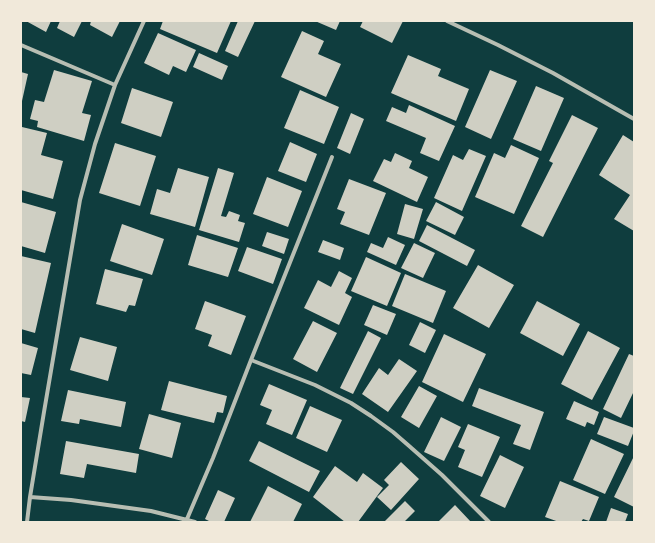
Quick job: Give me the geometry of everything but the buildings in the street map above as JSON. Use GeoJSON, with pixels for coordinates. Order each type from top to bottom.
{"type":"FeatureCollection","features":[{"type":"Feature","properties":{"kind":"street"},"geometry":{"type":"LineString","coordinates":[[27,522],[80,200],[95,144],[115,85],[144,21]]}},
{"type":"Feature","properties":{"kind":"street"},"geometry":{"type":"LineString","coordinates":[[447,21],[546,69],[634,119]]}},
{"type":"Feature","properties":{"kind":"street"},"geometry":{"type":"LineString","coordinates":[[21,45],[115,85]]}},
{"type":"Feature","properties":{"kind":"street"},"geometry":{"type":"LineString","coordinates":[[187,519],[213,458],[332,157]]}},
{"type":"Feature","properties":{"kind":"street"},"geometry":{"type":"LineString","coordinates":[[251,360],[315,385],[351,403],[371,416],[403,440],[442,475],[489,522]]}},
{"type":"Feature","properties":{"kind":"street"},"geometry":{"type":"LineString","coordinates":[[30,497],[70,500],[151,511],[194,522]]}}]}
